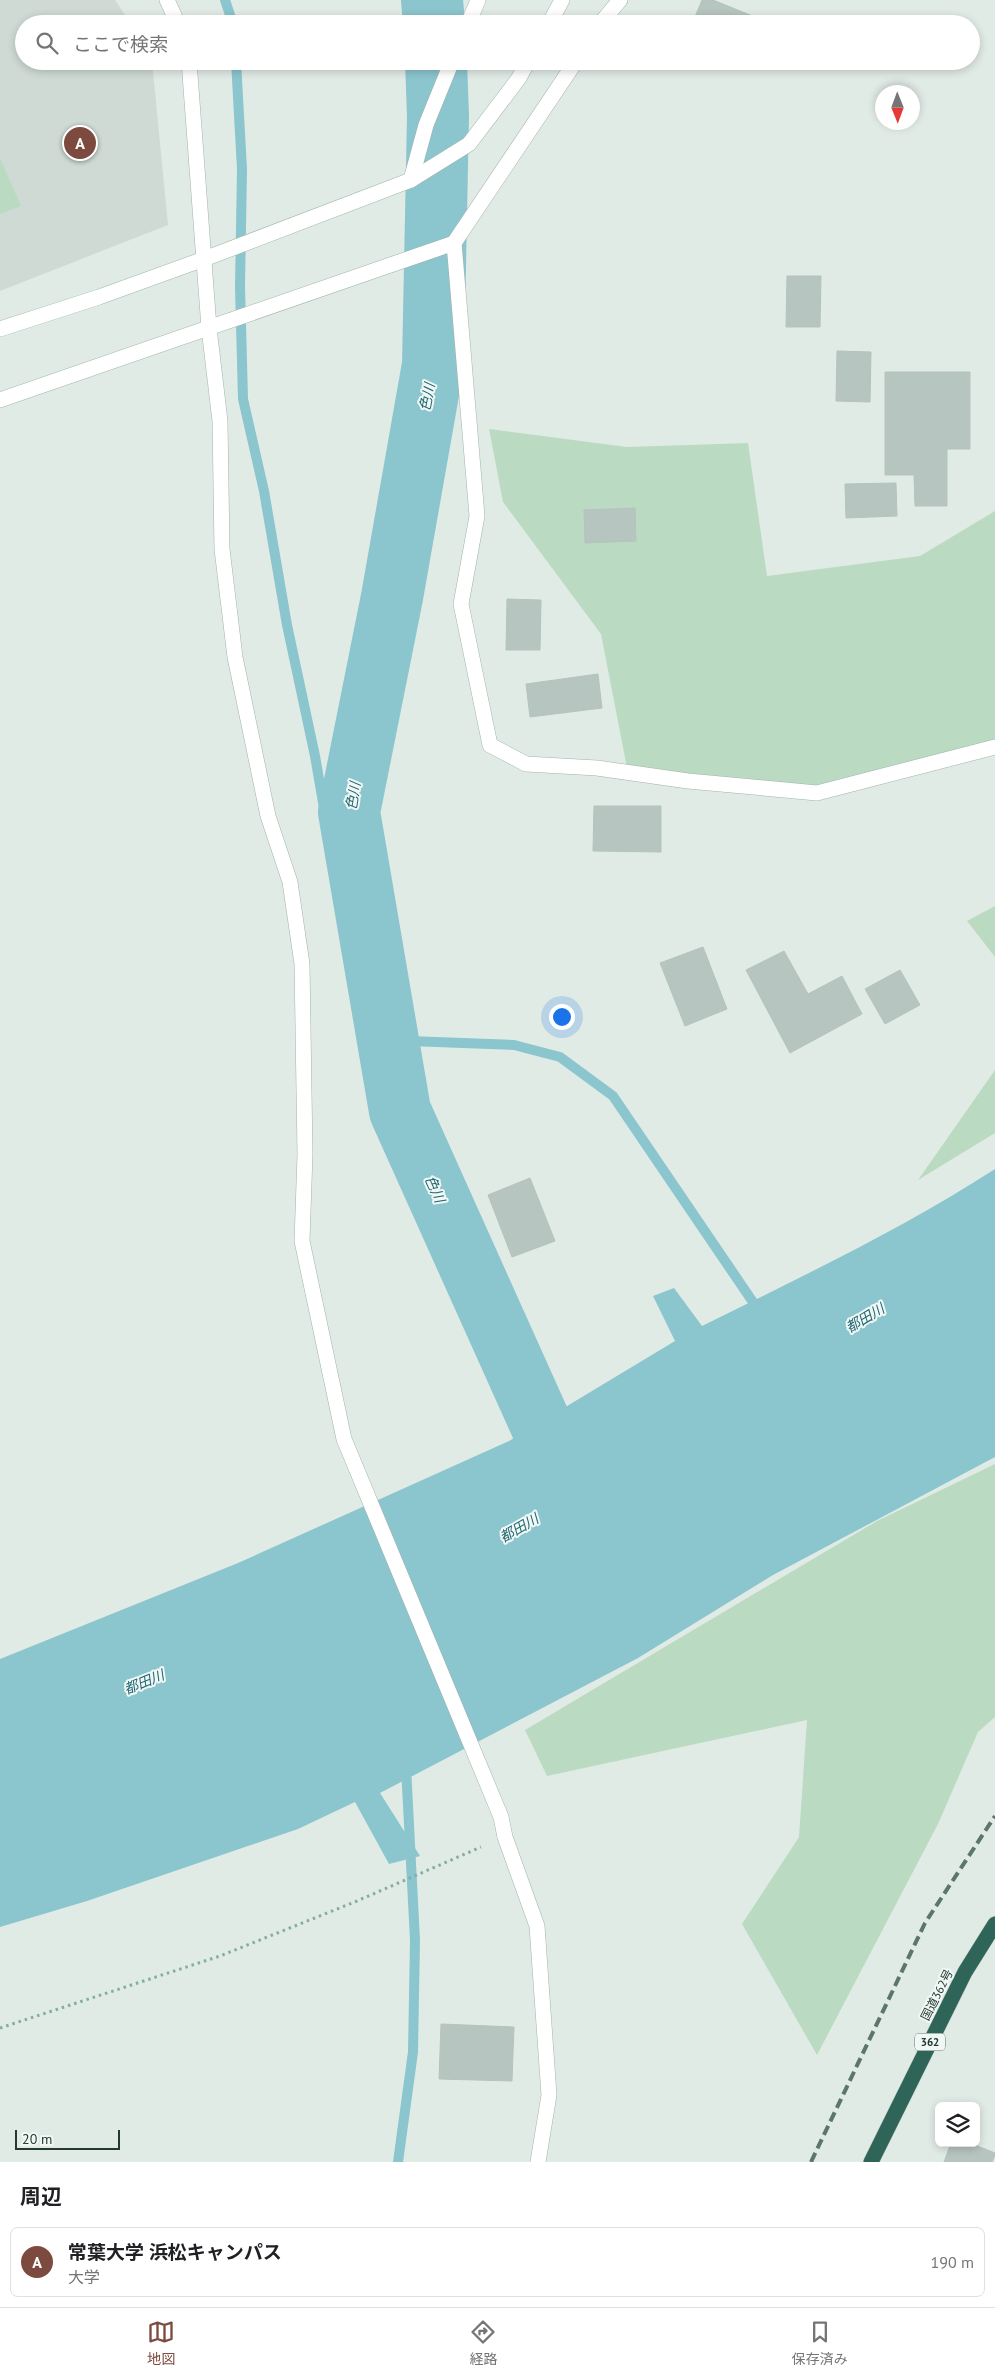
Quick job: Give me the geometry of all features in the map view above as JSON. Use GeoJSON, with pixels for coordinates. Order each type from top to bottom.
{"type":"FeatureCollection","features":[{"type":"Feature","properties":{"kind":"highway","name":"国道362号"},"geometry":{"type":"LineString","coordinates":[[871,2162],[965,1972],[995,1924]]}},
{"type":"Feature","properties":{"kind":"street"},"geometry":{"type":"LineString","coordinates":[[167,0],[174,15]]}},
{"type":"Feature","properties":{"kind":"street"},"geometry":{"type":"LineString","coordinates":[[472,15],[478,0]]}},
{"type":"Feature","properties":{"kind":"street"},"geometry":{"type":"LineString","coordinates":[[554,15],[562,0]]}},
{"type":"Feature","properties":{"kind":"street"},"geometry":{"type":"LineString","coordinates":[[608,15],[620,0]]}},
{"type":"Feature","properties":{"kind":"street"},"geometry":{"type":"LineString","coordinates":[[190,70],[209,328],[220,421],[222,549],[235,657],[268,816],[290,882],[302,964],[305,1154],[302,1241],[344,1439],[501,1818],[505,1837],[537,1926],[549,2095],[538,2162]]}},
{"type":"Feature","properties":{"kind":"street"},"geometry":{"type":"LineString","coordinates":[[412,180],[426,125],[448,70]]}},
{"type":"Feature","properties":{"kind":"street"},"geometry":{"type":"LineString","coordinates":[[0,329],[99,297],[412,180],[469,144],[523,70]]}},
{"type":"Feature","properties":{"kind":"street"},"geometry":{"type":"LineString","coordinates":[[0,400],[454,243],[570,70]]}},
{"type":"Feature","properties":{"kind":"street"},"geometry":{"type":"LineString","coordinates":[[454,243],[476,516],[461,604],[490,745],[526,764],[597,768],[688,781],[817,792],[995,747]]}},
{"type":"Feature","properties":{"kind":"path"},"geometry":{"type":"LineString","coordinates":[[0,2028],[220,1956],[394,1885],[505,1837]]}},
{"type":"Feature","properties":{"kind":"shaded area"},"geometry":{"type":"Polygon","coordinates":[[[0,0],[115,0],[125,15],[15,15],[15,70],[153,70],[168,225],[0,291],[0,0]]]}},
{"type":"Feature","properties":{"kind":"green space"},"geometry":{"type":"Polygon","coordinates":[[[0,158],[21,206],[0,214],[0,158]]]}},
{"type":"Feature","properties":{"kind":"green space"},"geometry":{"type":"Polygon","coordinates":[[[489,429],[627,447],[748,443],[767,576],[920,556],[995,511],[995,744],[801,791],[628,773],[601,634],[503,502],[489,429]]]}},
{"type":"Feature","properties":{"kind":"green space"},"geometry":{"type":"Polygon","coordinates":[[[995,906],[995,957],[967,921],[995,906]]]}},
{"type":"Feature","properties":{"kind":"green space"},"geometry":{"type":"Polygon","coordinates":[[[995,1070],[995,1133],[918,1180],[995,1070]]]}},
{"type":"Feature","properties":{"kind":"green space"},"geometry":{"type":"Polygon","coordinates":[[[995,1464],[995,1717],[978,1732],[938,1824],[817,2055],[742,1924],[799,1837],[807,1720],[547,1776],[525,1730],[877,1521],[995,1464]]]}},
{"type":"Feature","properties":{"kind":"water","name":"都田川"},"geometry":{"type":"Polygon","coordinates":[[[995,1169],[995,1457],[773,1575],[638,1658],[380,1793],[420,1856],[389,1864],[355,1802],[298,1829],[87,1901],[0,1927],[0,1659],[238,1563],[509,1441],[675,1341],[653,1296],[674,1288],[702,1326],[888,1232],[995,1169]]]}},
{"type":"Feature","properties":{"kind":"building"},"geometry":{"type":"Polygon","coordinates":[[[702,0],[713,0],[750,15],[696,15],[702,0]]]}},
{"type":"Feature","properties":{"kind":"building"},"geometry":{"type":"Polygon","coordinates":[[[787,276],[821,276],[820,327],[786,327],[787,276]]]}},
{"type":"Feature","properties":{"kind":"building"},"geometry":{"type":"Polygon","coordinates":[[[837,351],[871,352],[870,402],[836,401],[837,351]]]}},
{"type":"Feature","properties":{"kind":"building"},"geometry":{"type":"Polygon","coordinates":[[[885,372],[970,372],[970,449],[947,449],[947,506],[915,506],[914,475],[885,475],[885,372]]]}},
{"type":"Feature","properties":{"kind":"building"},"geometry":{"type":"Polygon","coordinates":[[[896,483],[897,516],[846,518],[845,484],[896,483]]]}},
{"type":"Feature","properties":{"kind":"building"},"geometry":{"type":"Polygon","coordinates":[[[635,508],[636,541],[585,543],[584,510],[635,508]]]}},
{"type":"Feature","properties":{"kind":"building"},"geometry":{"type":"Polygon","coordinates":[[[507,599],[541,600],[540,650],[506,650],[507,599]]]}},
{"type":"Feature","properties":{"kind":"building"},"geometry":{"type":"Polygon","coordinates":[[[598,674],[602,708],[530,717],[526,684],[598,674]]]}},
{"type":"Feature","properties":{"kind":"building"},"geometry":{"type":"Polygon","coordinates":[[[594,806],[661,806],[661,852],[593,851],[594,806]]]}},
{"type":"Feature","properties":{"kind":"building"},"geometry":{"type":"Polygon","coordinates":[[[703,947],[727,1009],[685,1026],[660,963],[703,947]]]}},
{"type":"Feature","properties":{"kind":"building"},"geometry":{"type":"Polygon","coordinates":[[[784,951],[808,994],[842,976],[862,1014],[790,1053],[746,970],[784,951]]]}},
{"type":"Feature","properties":{"kind":"building"},"geometry":{"type":"Polygon","coordinates":[[[900,970],[920,1005],[885,1024],[865,989],[900,970]]]}},
{"type":"Feature","properties":{"kind":"building"},"geometry":{"type":"Polygon","coordinates":[[[530,1178],[555,1241],[512,1257],[488,1195],[530,1178]]]}},
{"type":"Feature","properties":{"kind":"building"},"geometry":{"type":"Polygon","coordinates":[[[441,2024],[514,2027],[512,2081],[439,2079],[441,2024]]]}},
{"type":"Feature","properties":{"kind":"building"},"geometry":{"type":"Polygon","coordinates":[[[950,2147],[980,2147],[995,2153],[992,2162],[944,2162],[950,2147]]]}},
{"type":"Feature","properties":{"kind":"waterway"},"geometry":{"type":"LineString","coordinates":[[225,0],[230,15]]}},
{"type":"Feature","properties":{"kind":"waterway","name":"色川"},"geometry":{"type":"LineString","coordinates":[[432,0],[433,15]]}},
{"type":"Feature","properties":{"kind":"waterway"},"geometry":{"type":"LineString","coordinates":[[236,70],[242,169],[240,287],[243,399],[264,491],[287,625],[315,756],[359,1011],[382,1040],[514,1045],[560,1057],[613,1096],[759,1311]]}},
{"type":"Feature","properties":{"kind":"waterway","name":"色川"},"geometry":{"type":"LineString","coordinates":[[436,70],[438,116],[433,365],[392,597],[349,812],[400,1111],[573,1496]]}},
{"type":"Feature","properties":{"kind":"waterway"},"geometry":{"type":"LineString","coordinates":[[398,2162],[413,2052],[415,1940],[406,1767]]}},
{"type":"Feature","properties":{"kind":"railway"},"geometry":{"type":"LineString","coordinates":[[811,2162],[925,1923],[995,1816]]}},
{"type":"Feature","properties":{"kind":"place","name":"常葉大学 浜松キャンパス"},"geometry":{"type":"Point","coordinates":[80,143]}}]}
